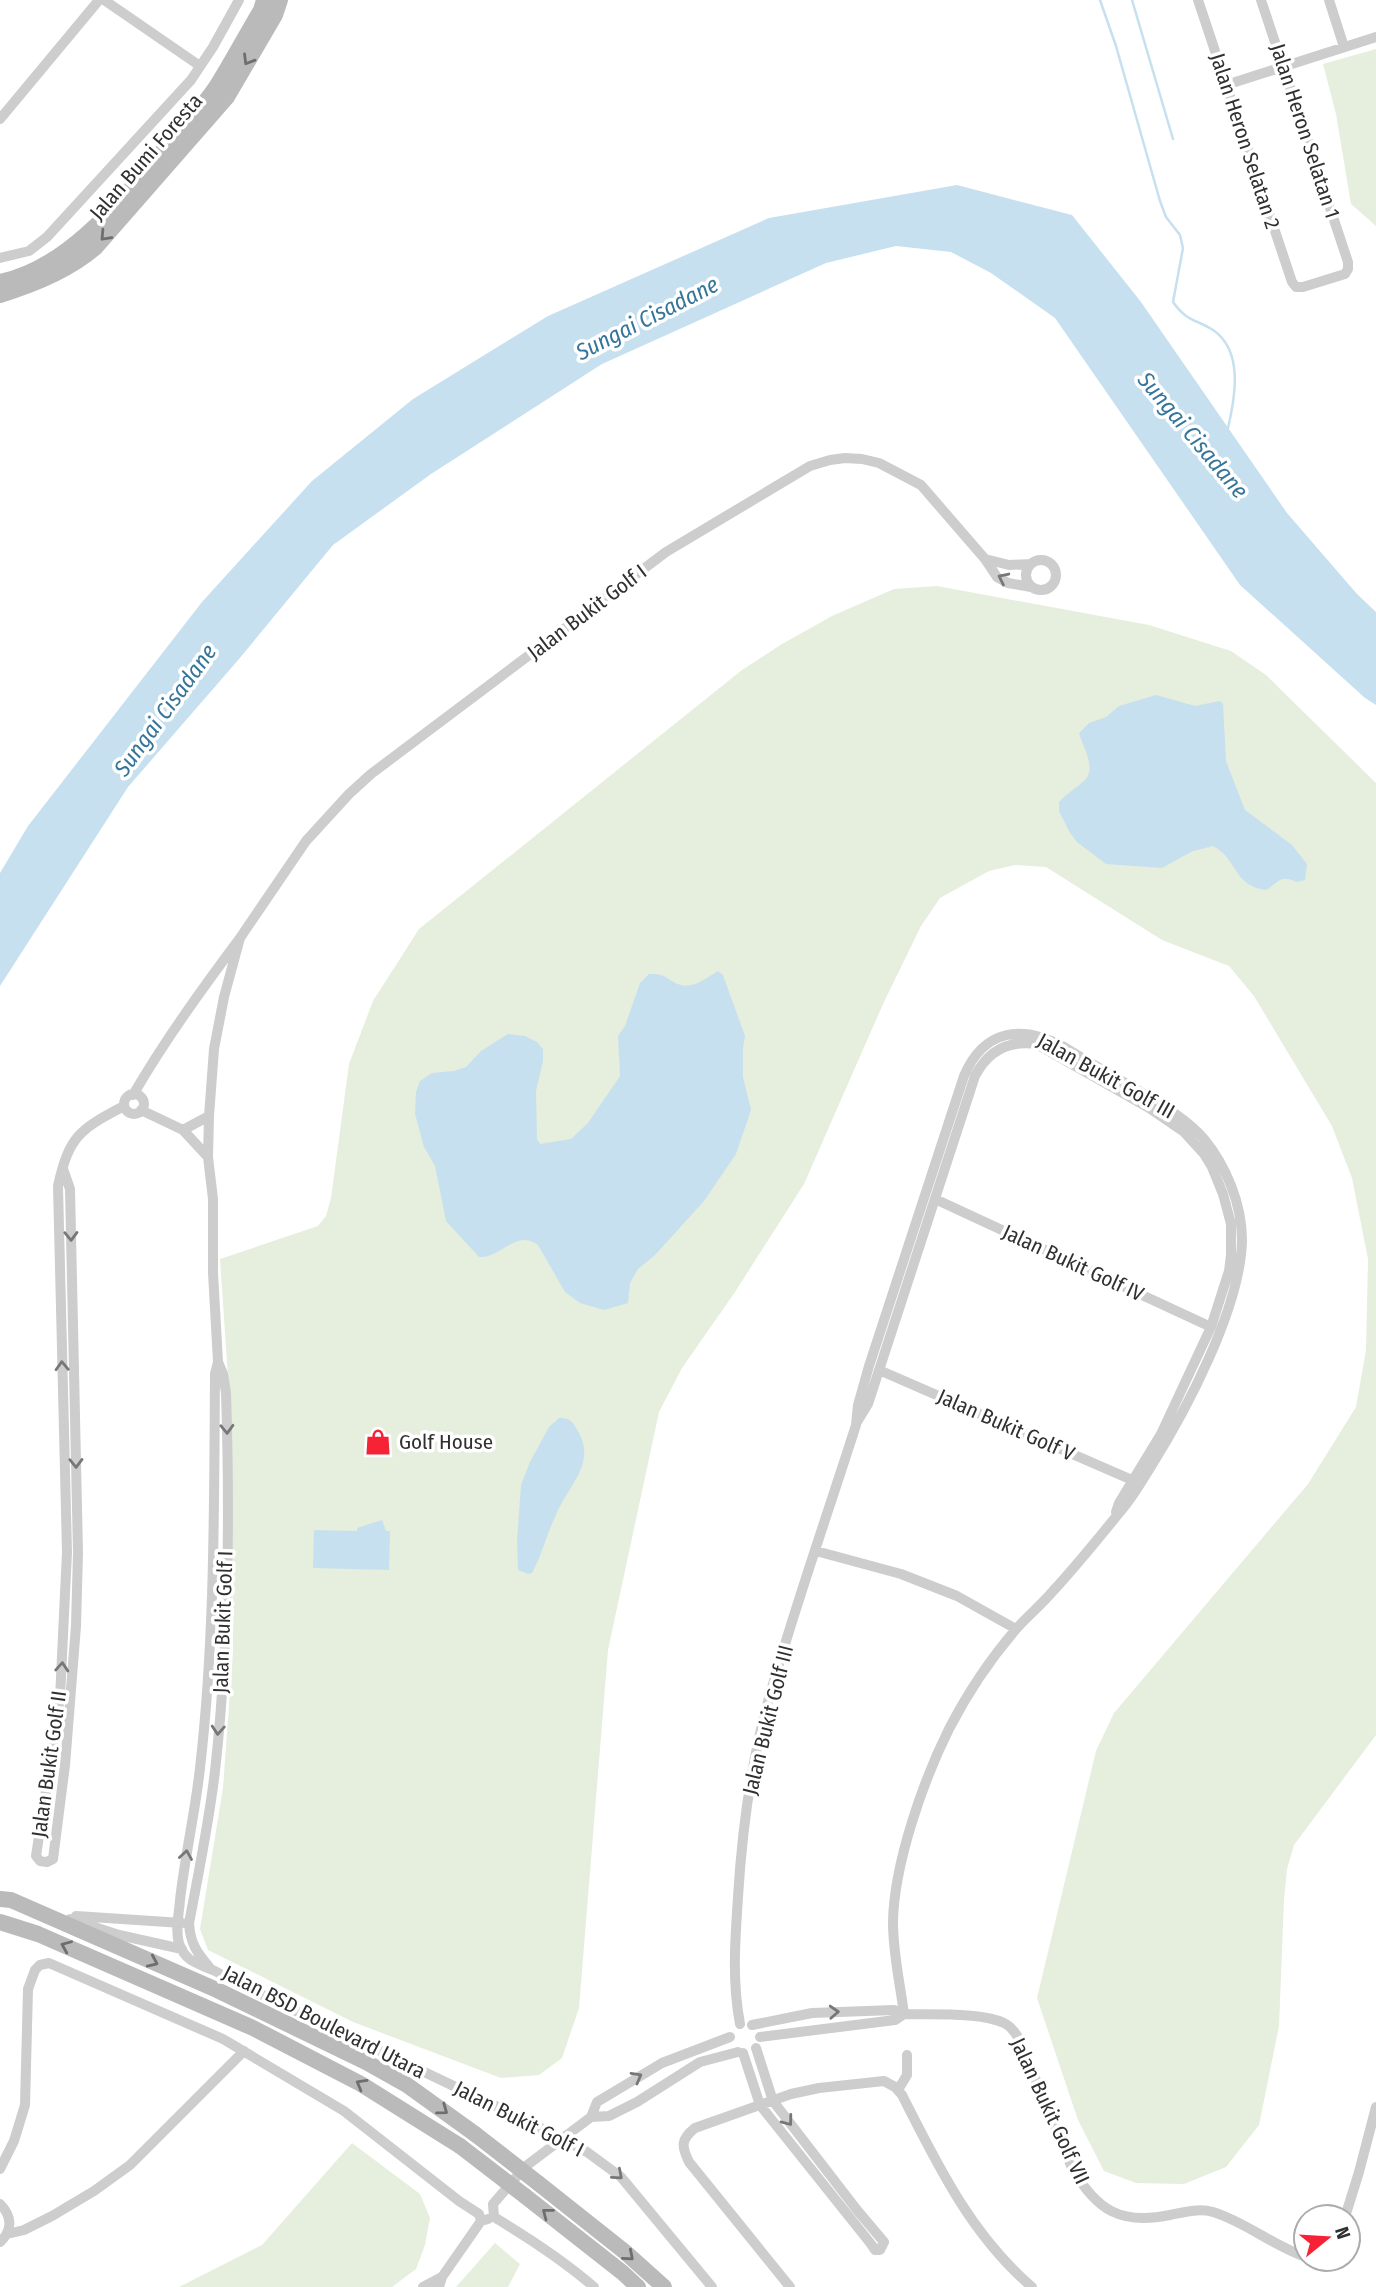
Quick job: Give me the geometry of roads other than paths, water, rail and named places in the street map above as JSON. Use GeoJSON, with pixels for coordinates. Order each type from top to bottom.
{"type":"FeatureCollection","features":[{"type":"Feature","properties":{"kind":"main road","name":"Jalan Bumi Foresta"},"geometry":{"type":"LineString","coordinates":[[0,282],[23,275],[42,265],[72,246],[102,220],[217,87],[261,10],[264,0]]}},
{"type":"Feature","properties":{"kind":"main road","name":"Jalan Bumi Foresta"},"geometry":{"type":"LineString","coordinates":[[0,295],[22,289],[64,270],[83,258],[102,240],[227,97],[275,15],[280,0]]}},
{"type":"Feature","properties":{"kind":"main road","name":"Jalan BSD Boulevard Utara"},"geometry":{"type":"LineString","coordinates":[[5,1899],[217,1990],[407,2085],[538,2183],[625,2252],[664,2287]]}},
{"type":"Feature","properties":{"kind":"main road","name":"Jalan BSD Boulevard Utara"},"geometry":{"type":"LineString","coordinates":[[0,1922],[48,1938],[253,2028],[361,2084],[460,2146],[638,2287]]}},
{"type":"Feature","properties":{"kind":"street"},"geometry":{"type":"LineString","coordinates":[[0,118],[102,0],[200,66]]}},
{"type":"Feature","properties":{"kind":"street"},"geometry":{"type":"LineString","coordinates":[[0,258],[9,258],[29,251],[47,237],[191,80],[239,0]]}},
{"type":"Feature","properties":{"kind":"street","name":"Jalan Heron Selatan 2"},"geometry":{"type":"LineString","coordinates":[[1198,0],[1292,282]]}},
{"type":"Feature","properties":{"kind":"street","name":"Jalan Heron Selatan 1"},"geometry":{"type":"LineString","coordinates":[[1261,0],[1348,262],[1345,274],[1303,287],[1296,287],[1292,282]]}},
{"type":"Feature","properties":{"kind":"street"},"geometry":{"type":"LineString","coordinates":[[1329,0],[1344,47]]}},
{"type":"Feature","properties":{"kind":"street"},"geometry":{"type":"LineString","coordinates":[[1226,85],[1376,37]]}},
{"type":"Feature","properties":{"kind":"street","name":"Jalan Bukit Golf I"},"geometry":{"type":"LineString","coordinates":[[133,1095],[200,991],[306,841],[349,794],[371,774],[666,552],[810,467],[845,458],[862,459],[887,467],[921,485],[985,559],[997,578],[1031,587]]}},
{"type":"Feature","properties":{"kind":"street"},"geometry":{"type":"LineString","coordinates":[[985,559],[1009,565],[1031,564],[1040,560],[1049,563],[1056,576],[1049,588],[1040,590],[1031,587],[1026,573],[1031,564]]}},
{"type":"Feature","properties":{"kind":"street","name":"Jalan Bukit Golf I"},"geometry":{"type":"LineString","coordinates":[[240,938],[214,1049],[209,1116],[208,1157],[213,1199],[213,1273],[218,1362],[215,1374],[214,1550],[200,1769],[183,1872],[183,1923],[178,1940],[182,1949],[196,1964],[210,1968],[587,2151],[621,2176],[712,2287]]}},
{"type":"Feature","properties":{"kind":"street"},"geometry":{"type":"LineString","coordinates":[[200,991],[224,998]]}},
{"type":"Feature","properties":{"kind":"street","name":"Jalan Bukit Golf III"},"geometry":{"type":"LineString","coordinates":[[740,2024],[735,1996],[735,1938],[740,1862],[750,1786],[769,1700],[856,1425],[858,1405],[869,1366],[968,1067],[986,1045],[1026,1032],[1050,1039],[1164,1106],[1201,1136],[1223,1167],[1235,1200],[1241,1230],[1240,1264],[1206,1363],[1184,1408],[1133,1496],[1054,1590],[1016,1629],[977,1681],[950,1728],[922,1794],[909,1834],[893,1920],[895,1959],[904,2014]]}},
{"type":"Feature","properties":{"kind":"street","name":"Jalan Bukit Golf III"},"geometry":{"type":"LineString","coordinates":[[856,1425],[868,1404],[971,1085],[980,1067],[996,1051],[1012,1044],[1027,1043],[1045,1048],[1171,1122],[1194,1143],[1212,1167],[1228,1211],[1232,1239],[1229,1271],[1211,1327],[1161,1434],[1119,1503],[1113,1519]]}},
{"type":"Feature","properties":{"kind":"street"},"geometry":{"type":"LineString","coordinates":[[142,1110],[141,1098],[133,1095],[125,1100],[124,1107],[128,1112],[133,1114],[142,1110],[183,1130],[208,1157]]}},
{"type":"Feature","properties":{"kind":"street","name":"Jalan Bukit Golf II"},"geometry":{"type":"LineString","coordinates":[[63,1169],[70,1189],[78,1553],[76,1626],[65,1765],[53,1859],[47,1863],[36,1856],[60,1698],[67,1552],[58,1186],[66,1154],[77,1136],[93,1123],[124,1107]]}},
{"type":"Feature","properties":{"kind":"street"},"geometry":{"type":"LineString","coordinates":[[183,1130],[209,1116]]}},
{"type":"Feature","properties":{"kind":"street","name":"Jalan Bukit Golf IV"},"geometry":{"type":"LineString","coordinates":[[935,1199],[1211,1327]]}},
{"type":"Feature","properties":{"kind":"street","name":"Jalan Bukit Golf V"},"geometry":{"type":"LineString","coordinates":[[879,1370],[1132,1480]]}},
{"type":"Feature","properties":{"kind":"street"},"geometry":{"type":"LineString","coordinates":[[816,1551],[901,1574],[957,1596],[1016,1629]]}},
{"type":"Feature","properties":{"kind":"street","name":"Jalan Bukit Golf I"},"geometry":{"type":"LineString","coordinates":[[5,1899],[119,1935],[182,1949]]}},
{"type":"Feature","properties":{"kind":"street","name":"Jalan Bukit Golf I"},"geometry":{"type":"LineString","coordinates":[[66,1917],[183,1923]]}},
{"type":"Feature","properties":{"kind":"street","name":"Jalan Bukit Golf I"},"geometry":{"type":"LineString","coordinates":[[183,1923],[194,1950],[210,1968]]}},
{"type":"Feature","properties":{"kind":"street"},"geometry":{"type":"LineString","coordinates":[[0,2169],[15,2141],[25,2105],[28,1989],[32,1974],[40,1965],[53,1965],[223,2039],[344,2110],[480,2217]]}},
{"type":"Feature","properties":{"kind":"street","name":"Jalan Bukit Golf VII"},"geometry":{"type":"LineString","coordinates":[[752,2025],[812,2014],[894,2010],[904,2014],[996,2020],[1009,2026],[1019,2039],[1072,2168],[1091,2196],[1108,2210],[1120,2216],[1138,2219],[1196,2210],[1210,2211],[1292,2252]]}},
{"type":"Feature","properties":{"kind":"street","name":"Jalan Bukit Golf VII"},"geometry":{"type":"LineString","coordinates":[[758,2043],[895,2020],[904,2014]]}},
{"type":"Feature","properties":{"kind":"street"},"geometry":{"type":"LineString","coordinates":[[740,2024],[733,2029],[730,2036],[733,2048],[740,2053],[760,2105],[834,2189],[884,2242],[880,2250],[875,2250],[834,2189],[773,2101],[758,2043],[758,2031],[752,2025],[740,2024]]}},
{"type":"Feature","properties":{"kind":"street"},"geometry":{"type":"LineString","coordinates":[[493,2214],[493,2204],[526,2166],[591,2117],[597,2102],[662,2063],[730,2036]]}},
{"type":"Feature","properties":{"kind":"street"},"geometry":{"type":"LineString","coordinates":[[591,2117],[609,2116],[637,2102],[700,2062],[748,2053],[758,2043]]}},
{"type":"Feature","properties":{"kind":"street"},"geometry":{"type":"LineString","coordinates":[[4,2238],[94,2192],[130,2165],[244,2051]]}},
{"type":"Feature","properties":{"kind":"street"},"geometry":{"type":"LineString","coordinates":[[898,2090],[908,2075],[907,2055]]}},
{"type":"Feature","properties":{"kind":"street"},"geometry":{"type":"LineString","coordinates":[[790,2287],[690,2162],[682,2143],[687,2134],[695,2128],[791,2094],[884,2081],[898,2090],[941,2173],[971,2220],[1032,2287]]}},
{"type":"Feature","properties":{"kind":"street"},"geometry":{"type":"LineString","coordinates":[[1349,2203],[1376,2107]]}},
{"type":"Feature","properties":{"kind":"street"},"geometry":{"type":"LineString","coordinates":[[0,2204],[9,2217],[4,2238]]}},
{"type":"Feature","properties":{"kind":"street"},"geometry":{"type":"LineString","coordinates":[[423,2287],[441,2282],[480,2217],[493,2214],[594,2287]]}},
{"type":"Feature","properties":{"kind":"water","name":"Sungai Cisadane"},"geometry":{"type":"Polygon","coordinates":[[[957,185],[1072,215],[1141,302],[1287,513],[1376,612],[1376,705],[1240,585],[1055,318],[991,273],[951,252],[896,246],[826,263],[602,364],[431,474],[333,545],[128,787],[0,986],[0,873],[28,826],[202,602],[312,481],[413,399],[548,316],[769,218],[957,185]]]}},
{"type":"Feature","properties":{"kind":"water"},"geometry":{"type":"Polygon","coordinates":[[[1156,695],[1195,706],[1220,701],[1223,704],[1226,761],[1245,810],[1292,845],[1307,864],[1305,880],[1296,882],[1283,879],[1266,890],[1255,887],[1241,878],[1221,851],[1213,846],[1193,851],[1162,868],[1106,864],[1077,842],[1059,811],[1059,802],[1085,780],[1090,769],[1079,733],[1089,723],[1106,717],[1119,706],[1156,695]]]}},
{"type":"Feature","properties":{"kind":"water"},"geometry":{"type":"Polygon","coordinates":[[[718,971],[723,975],[745,1036],[743,1077],[751,1110],[736,1154],[704,1201],[655,1255],[638,1269],[630,1283],[628,1303],[604,1310],[580,1303],[565,1292],[538,1245],[530,1241],[515,1242],[494,1254],[479,1257],[446,1221],[435,1166],[424,1147],[415,1114],[416,1092],[420,1081],[432,1073],[466,1067],[481,1051],[508,1034],[525,1036],[537,1042],[543,1049],[536,1091],[537,1139],[540,1144],[571,1139],[588,1123],[620,1076],[618,1036],[625,1026],[640,983],[649,974],[655,974],[681,985],[691,985],[718,971]]]}},
{"type":"Feature","properties":{"kind":"water"},"geometry":{"type":"Polygon","coordinates":[[[559,1418],[569,1420],[576,1428],[582,1441],[583,1463],[555,1517],[532,1573],[528,1574],[518,1570],[521,1485],[549,1427],[559,1418]]]}},
{"type":"Feature","properties":{"kind":"water"},"geometry":{"type":"Polygon","coordinates":[[[382,1520],[386,1531],[390,1531],[389,1570],[313,1568],[314,1530],[357,1531],[357,1528],[382,1520]]]}},
{"type":"Feature","properties":{"kind":"waterway"},"geometry":{"type":"LineString","coordinates":[[1100,0],[1116,46],[1160,201],[1166,217],[1180,235],[1183,248],[1173,302],[1187,317],[1213,330],[1223,339],[1233,362],[1235,389],[1228,428]]}},
{"type":"Feature","properties":{"kind":"waterway"},"geometry":{"type":"LineString","coordinates":[[1132,0],[1173,139]]}},
{"type":"Feature","properties":{"kind":"place","name":"Golf House"},"geometry":{"type":"Point","coordinates":[378,1442]}}]}
